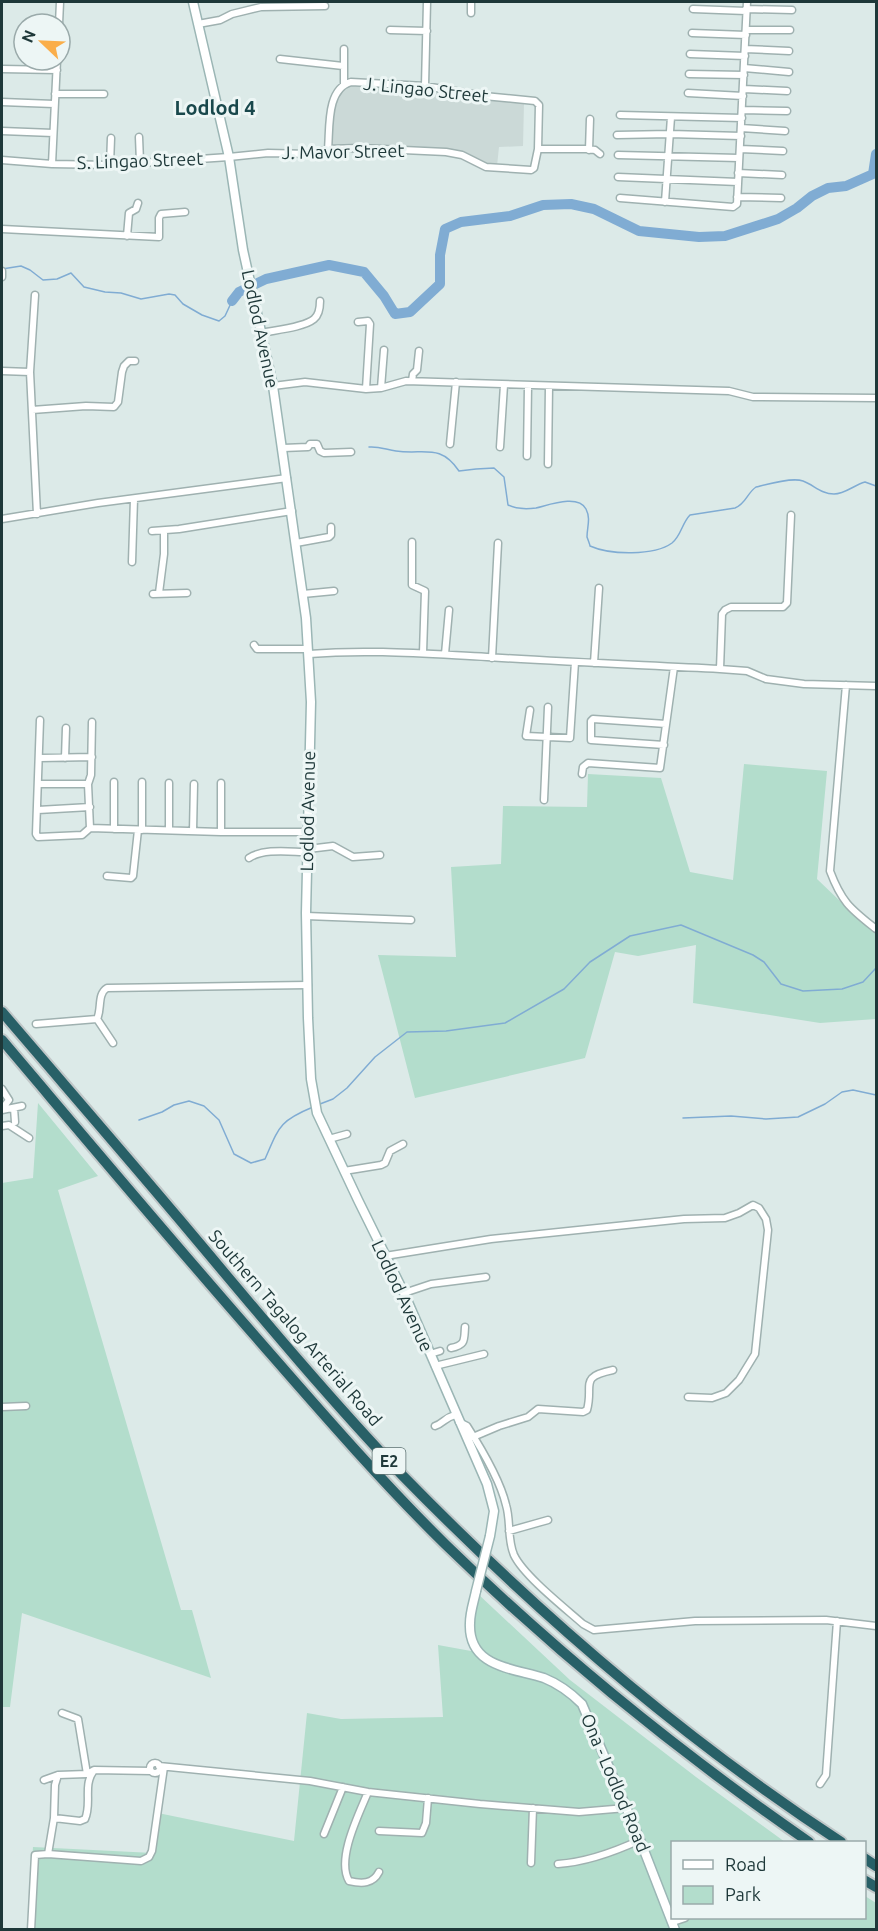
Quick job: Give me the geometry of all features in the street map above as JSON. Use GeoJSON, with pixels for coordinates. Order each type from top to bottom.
{"type":"FeatureCollection","features":[{"type":"Feature","properties":{"kind":"highway","name":"Southern Tagalog Arterial Road"},"geometry":{"type":"LineString","coordinates":[[2,1012],[308,1371],[381,1452],[453,1526],[550,1617],[651,1704],[711,1750],[840,1841]]}},
{"type":"Feature","properties":{"kind":"highway","name":"Southern Tagalog Arterial Road"},"geometry":{"type":"LineString","coordinates":[[2,1040],[302,1390],[401,1500],[446,1545],[539,1631],[640,1718],[708,1771],[808,1841]]}},
{"type":"Feature","properties":{"kind":"main road","name":"Lodlod Avenue"},"geometry":{"type":"LineString","coordinates":[[193,2],[229,157],[250,288],[273,386],[303,594],[310,702],[306,916],[309,1045],[314,1098],[317,1113],[404,1293],[493,1502],[494,1511],[476,1591]]}},
{"type":"Feature","properties":{"kind":"main road","name":"Ona - Lodlod Road"},"geometry":{"type":"LineString","coordinates":[[476,1591],[470,1622],[473,1641],[478,1649],[493,1664],[551,1681],[573,1695],[582,1704],[671,1918]]}},
{"type":"Feature","properties":{"kind":"street"},"geometry":{"type":"LineString","coordinates":[[424,86],[427,2]]}},
{"type":"Feature","properties":{"kind":"street"},"geometry":{"type":"LineString","coordinates":[[471,2],[471,13]]}},
{"type":"Feature","properties":{"kind":"street"},"geometry":{"type":"LineString","coordinates":[[198,24],[220,20],[232,14],[261,7],[325,6]]}},
{"type":"Feature","properties":{"kind":"street"},"geometry":{"type":"LineString","coordinates":[[693,9],[746,7],[792,10]]}},
{"type":"Feature","properties":{"kind":"street"},"geometry":{"type":"LineString","coordinates":[[620,198],[733,207],[736,204],[743,110],[746,7]]}},
{"type":"Feature","properties":{"kind":"street"},"geometry":{"type":"LineString","coordinates":[[390,30],[427,31]]}},
{"type":"Feature","properties":{"kind":"street"},"geometry":{"type":"LineString","coordinates":[[692,33],[790,30]]}},
{"type":"Feature","properties":{"kind":"street"},"geometry":{"type":"LineString","coordinates":[[344,49],[344,84]]}},
{"type":"Feature","properties":{"kind":"street"},"geometry":{"type":"LineString","coordinates":[[745,49],[789,51]]}},
{"type":"Feature","properties":{"kind":"street"},"geometry":{"type":"LineString","coordinates":[[690,54],[745,56]]}},
{"type":"Feature","properties":{"kind":"street"},"geometry":{"type":"LineString","coordinates":[[280,59],[343,66]]}},
{"type":"Feature","properties":{"kind":"street"},"geometry":{"type":"LineString","coordinates":[[52,164],[57,72]]}},
{"type":"Feature","properties":{"kind":"street"},"geometry":{"type":"LineString","coordinates":[[689,74],[789,72]]}},
{"type":"Feature","properties":{"kind":"street","name":"J. Lingao Street"},"geometry":{"type":"LineString","coordinates":[[328,149],[332,103],[336,93],[344,84],[351,82],[424,86],[484,96],[535,101],[539,105],[538,149]]}},
{"type":"Feature","properties":{"kind":"street"},"geometry":{"type":"LineString","coordinates":[[688,93],[787,91]]}},
{"type":"Feature","properties":{"kind":"street"},"geometry":{"type":"LineString","coordinates":[[55,94],[104,94]]}},
{"type":"Feature","properties":{"kind":"street"},"geometry":{"type":"LineString","coordinates":[[2,102],[54,104]]}},
{"type":"Feature","properties":{"kind":"street"},"geometry":{"type":"LineString","coordinates":[[743,110],[787,111]]}},
{"type":"Feature","properties":{"kind":"street"},"geometry":{"type":"LineString","coordinates":[[621,116],[742,118]]}},
{"type":"Feature","properties":{"kind":"street"},"geometry":{"type":"LineString","coordinates":[[665,202],[671,117]]}},
{"type":"Feature","properties":{"kind":"street"},"geometry":{"type":"LineString","coordinates":[[589,150],[590,119]]}},
{"type":"Feature","properties":{"kind":"street"},"geometry":{"type":"LineString","coordinates":[[741,128],[785,131]]}},
{"type":"Feature","properties":{"kind":"street"},"geometry":{"type":"LineString","coordinates":[[2,131],[53,133]]}},
{"type":"Feature","properties":{"kind":"street"},"geometry":{"type":"LineString","coordinates":[[618,135],[741,136]]}},
{"type":"Feature","properties":{"kind":"street"},"geometry":{"type":"LineString","coordinates":[[139,137],[140,162]]}},
{"type":"Feature","properties":{"kind":"street"},"geometry":{"type":"LineString","coordinates":[[110,165],[111,138]]}},
{"type":"Feature","properties":{"kind":"street","name":"J. Mavor Street"},"geometry":{"type":"LineString","coordinates":[[229,157],[276,152],[309,154],[328,149],[360,148],[446,152],[462,155],[486,167],[531,170],[534,168],[538,149]]}},
{"type":"Feature","properties":{"kind":"street"},"geometry":{"type":"LineString","coordinates":[[538,149],[589,150],[600,154]]}},
{"type":"Feature","properties":{"kind":"street"},"geometry":{"type":"LineString","coordinates":[[740,149],[783,151]]}},
{"type":"Feature","properties":{"kind":"street"},"geometry":{"type":"LineString","coordinates":[[618,155],[739,158]]}},
{"type":"Feature","properties":{"kind":"street","name":"S. Lingao Street"},"geometry":{"type":"LineString","coordinates":[[2,160],[110,165],[229,157]]}},
{"type":"Feature","properties":{"kind":"street"},"geometry":{"type":"LineString","coordinates":[[738,173],[782,175]]}},
{"type":"Feature","properties":{"kind":"street"},"geometry":{"type":"LineString","coordinates":[[618,177],[738,182]]}},
{"type":"Feature","properties":{"kind":"street"},"geometry":{"type":"LineString","coordinates":[[737,197],[781,198]]}},
{"type":"Feature","properties":{"kind":"street"},"geometry":{"type":"LineString","coordinates":[[127,236],[129,213],[136,209],[138,203]]}},
{"type":"Feature","properties":{"kind":"street"},"geometry":{"type":"LineString","coordinates":[[2,229],[159,237],[161,214],[185,212]]}},
{"type":"Feature","properties":{"kind":"street"},"geometry":{"type":"LineString","coordinates":[[35,295],[30,372],[37,514]]}},
{"type":"Feature","properties":{"kind":"street"},"geometry":{"type":"LineString","coordinates":[[261,333],[314,319],[320,309],[320,301]]}},
{"type":"Feature","properties":{"kind":"street"},"geometry":{"type":"LineString","coordinates":[[358,322],[368,321],[370,324],[366,389]]}},
{"type":"Feature","properties":{"kind":"street"},"geometry":{"type":"LineString","coordinates":[[381,388],[384,350]]}},
{"type":"Feature","properties":{"kind":"street"},"geometry":{"type":"LineString","coordinates":[[412,381],[417,369],[419,351]]}},
{"type":"Feature","properties":{"kind":"street"},"geometry":{"type":"LineString","coordinates":[[32,410],[86,406],[114,407],[118,402],[124,366],[129,361],[135,361]]}},
{"type":"Feature","properties":{"kind":"street"},"geometry":{"type":"LineString","coordinates":[[2,371],[30,372]]}},
{"type":"Feature","properties":{"kind":"street"},"geometry":{"type":"LineString","coordinates":[[273,386],[305,382],[366,389],[412,381],[729,391],[753,397],[876,398]]}},
{"type":"Feature","properties":{"kind":"street"},"geometry":{"type":"LineString","coordinates":[[450,444],[456,382]]}},
{"type":"Feature","properties":{"kind":"street"},"geometry":{"type":"LineString","coordinates":[[500,447],[504,385]]}},
{"type":"Feature","properties":{"kind":"street"},"geometry":{"type":"LineString","coordinates":[[527,456],[528,386]]}},
{"type":"Feature","properties":{"kind":"street"},"geometry":{"type":"LineString","coordinates":[[548,464],[549,386]]}},
{"type":"Feature","properties":{"kind":"street"},"geometry":{"type":"LineString","coordinates":[[283,448],[308,447],[310,444],[317,444],[320,451],[324,453],[351,452]]}},
{"type":"Feature","properties":{"kind":"street"},"geometry":{"type":"LineString","coordinates":[[2,519],[287,478]]}},
{"type":"Feature","properties":{"kind":"street"},"geometry":{"type":"LineString","coordinates":[[132,562],[134,499]]}},
{"type":"Feature","properties":{"kind":"street"},"geometry":{"type":"LineString","coordinates":[[152,531],[292,511]]}},
{"type":"Feature","properties":{"kind":"street"},"geometry":{"type":"LineString","coordinates":[[720,669],[722,615],[725,610],[731,607],[783,607],[787,603],[790,515]]}},
{"type":"Feature","properties":{"kind":"street"},"geometry":{"type":"LineString","coordinates":[[296,543],[329,537],[332,535],[331,527]]}},
{"type":"Feature","properties":{"kind":"street"},"geometry":{"type":"LineString","coordinates":[[164,531],[164,554],[156,593],[187,593]]}},
{"type":"Feature","properties":{"kind":"street"},"geometry":{"type":"LineString","coordinates":[[412,542],[412,585],[424,591],[423,653]]}},
{"type":"Feature","properties":{"kind":"street"},"geometry":{"type":"LineString","coordinates":[[492,658],[498,543]]}},
{"type":"Feature","properties":{"kind":"street"},"geometry":{"type":"LineString","coordinates":[[594,663],[599,588]]}},
{"type":"Feature","properties":{"kind":"street"},"geometry":{"type":"LineString","coordinates":[[303,594],[334,591]]}},
{"type":"Feature","properties":{"kind":"street"},"geometry":{"type":"LineString","coordinates":[[446,654],[449,609]]}},
{"type":"Feature","properties":{"kind":"street"},"geometry":{"type":"LineString","coordinates":[[254,645],[257,649],[373,650],[720,669],[747,671],[766,680],[804,684],[876,686]]}},
{"type":"Feature","properties":{"kind":"street"},"geometry":{"type":"LineString","coordinates":[[530,710],[526,736],[568,739],[571,737],[575,662]]}},
{"type":"Feature","properties":{"kind":"street"},"geometry":{"type":"LineString","coordinates":[[582,774],[583,767],[588,763],[658,769],[661,766],[674,667]]}},
{"type":"Feature","properties":{"kind":"street"},"geometry":{"type":"LineString","coordinates":[[846,685],[830,871],[837,889],[849,908],[876,929]]}},
{"type":"Feature","properties":{"kind":"street"},"geometry":{"type":"LineString","coordinates":[[544,800],[548,707]]}},
{"type":"Feature","properties":{"kind":"street"},"geometry":{"type":"LineString","coordinates":[[664,745],[591,740],[591,721],[592,719],[666,724]]}},
{"type":"Feature","properties":{"kind":"street"},"geometry":{"type":"LineString","coordinates":[[40,720],[36,834],[38,837],[82,835],[90,828],[193,831],[308,830]]}},
{"type":"Feature","properties":{"kind":"street"},"geometry":{"type":"LineString","coordinates":[[90,828],[88,784],[91,776],[92,722]]}},
{"type":"Feature","properties":{"kind":"street"},"geometry":{"type":"LineString","coordinates":[[65,758],[66,728]]}},
{"type":"Feature","properties":{"kind":"street"},"geometry":{"type":"LineString","coordinates":[[40,758],[92,758]]}},
{"type":"Feature","properties":{"kind":"street"},"geometry":{"type":"LineString","coordinates":[[114,782],[114,829]]}},
{"type":"Feature","properties":{"kind":"street"},"geometry":{"type":"LineString","coordinates":[[107,876],[131,878],[133,876],[140,830],[142,782]]}},
{"type":"Feature","properties":{"kind":"street"},"geometry":{"type":"LineString","coordinates":[[169,783],[169,830]]}},
{"type":"Feature","properties":{"kind":"street"},"geometry":{"type":"LineString","coordinates":[[219,831],[221,783]]}},
{"type":"Feature","properties":{"kind":"street"},"geometry":{"type":"LineString","coordinates":[[39,784],[88,784]]}},
{"type":"Feature","properties":{"kind":"street"},"geometry":{"type":"LineString","coordinates":[[193,831],[194,784]]}},
{"type":"Feature","properties":{"kind":"street"},"geometry":{"type":"LineString","coordinates":[[38,810],[90,807]]}},
{"type":"Feature","properties":{"kind":"street"},"geometry":{"type":"LineString","coordinates":[[249,858],[256,855],[333,846],[353,857],[380,855]]}},
{"type":"Feature","properties":{"kind":"street"},"geometry":{"type":"LineString","coordinates":[[306,916],[411,920]]}},
{"type":"Feature","properties":{"kind":"street"},"geometry":{"type":"LineString","coordinates":[[97,1019],[102,991],[107,988],[308,985]]}},
{"type":"Feature","properties":{"kind":"street"},"geometry":{"type":"LineString","coordinates":[[36,1024],[97,1019]]}},
{"type":"Feature","properties":{"kind":"street"},"geometry":{"type":"LineString","coordinates":[[97,1019],[113,1043]]}},
{"type":"Feature","properties":{"kind":"street"},"geometry":{"type":"LineString","coordinates":[[2,1089],[9,1100],[2,1110]]}},
{"type":"Feature","properties":{"kind":"street"},"geometry":{"type":"LineString","coordinates":[[2,1110],[22,1106]]}},
{"type":"Feature","properties":{"kind":"street"},"geometry":{"type":"LineString","coordinates":[[14,1108],[15,1122]]}},
{"type":"Feature","properties":{"kind":"street"},"geometry":{"type":"LineString","coordinates":[[2,1126],[9,1125],[29,1138]]}},
{"type":"Feature","properties":{"kind":"street"},"geometry":{"type":"LineString","coordinates":[[329,1139],[347,1134]]}},
{"type":"Feature","properties":{"kind":"street"},"geometry":{"type":"LineString","coordinates":[[344,1171],[381,1165],[385,1163],[390,1151],[403,1144]]}},
{"type":"Feature","properties":{"kind":"street"},"geometry":{"type":"LineString","coordinates":[[385,1256],[491,1239],[684,1219],[725,1218],[755,1205],[766,1219],[768,1230],[755,1354],[739,1380],[726,1393],[712,1398],[688,1397]]}},
{"type":"Feature","properties":{"kind":"street"},"geometry":{"type":"LineString","coordinates":[[404,1293],[431,1284],[486,1277]]}},
{"type":"Feature","properties":{"kind":"street"},"geometry":{"type":"LineString","coordinates":[[451,1348],[460,1346],[464,1342],[465,1327]]}},
{"type":"Feature","properties":{"kind":"street"},"geometry":{"type":"LineString","coordinates":[[430,1354],[440,1351]]}},
{"type":"Feature","properties":{"kind":"street"},"geometry":{"type":"LineString","coordinates":[[435,1366],[484,1354]]}},
{"type":"Feature","properties":{"kind":"street"},"geometry":{"type":"LineString","coordinates":[[473,1437],[528,1417],[538,1409],[583,1412],[588,1404],[591,1377],[597,1373],[613,1370]]}},
{"type":"Feature","properties":{"kind":"street"},"geometry":{"type":"LineString","coordinates":[[2,1407],[26,1406]]}},
{"type":"Feature","properties":{"kind":"street"},"geometry":{"type":"LineString","coordinates":[[435,1426],[441,1424],[446,1418],[457,1419],[467,1426],[504,1497],[514,1554],[523,1569],[583,1624],[594,1630],[695,1621],[837,1621],[876,1626]]}},
{"type":"Feature","properties":{"kind":"street"},"geometry":{"type":"LineString","coordinates":[[509,1532],[548,1520]]}},
{"type":"Feature","properties":{"kind":"street"},"geometry":{"type":"LineString","coordinates":[[820,1784],[826,1775],[837,1621]]}},
{"type":"Feature","properties":{"kind":"street"},"geometry":{"type":"LineString","coordinates":[[62,1713],[78,1719],[87,1774]]}},
{"type":"Feature","properties":{"kind":"street"},"geometry":{"type":"LineString","coordinates":[[162,1767],[310,1781],[368,1792],[533,1808],[579,1812],[626,1808]]}},
{"type":"Feature","properties":{"kind":"street"},"geometry":{"type":"LineString","coordinates":[[44,1780],[58,1775],[87,1774],[94,1770],[156,1773],[162,1767]]}},
{"type":"Feature","properties":{"kind":"street"},"geometry":{"type":"LineString","coordinates":[[31,1929],[35,1856],[48,1854],[141,1861],[148,1857],[152,1851],[162,1767]]}},
{"type":"Feature","properties":{"kind":"street"},"geometry":{"type":"LineString","coordinates":[[54,1818],[80,1821],[85,1819],[88,1812],[88,1780],[94,1770]]}},
{"type":"Feature","properties":{"kind":"street"},"geometry":{"type":"LineString","coordinates":[[48,1854],[58,1775]]}},
{"type":"Feature","properties":{"kind":"street"},"geometry":{"type":"LineString","coordinates":[[324,1834],[343,1787]]}},
{"type":"Feature","properties":{"kind":"street"},"geometry":{"type":"LineString","coordinates":[[368,1792],[349,1843],[345,1872],[349,1881],[371,1882],[379,1872]]}},
{"type":"Feature","properties":{"kind":"street"},"geometry":{"type":"LineString","coordinates":[[379,1831],[422,1833],[426,1823],[428,1798]]}},
{"type":"Feature","properties":{"kind":"street"},"geometry":{"type":"LineString","coordinates":[[531,1863],[533,1808]]}},
{"type":"Feature","properties":{"kind":"street"},"geometry":{"type":"LineString","coordinates":[[558,1864],[576,1863],[618,1850],[640,1840]]}},
{"type":"Feature","properties":{"kind":"shaded area"},"geometry":{"type":"Polygon","coordinates":[[[353,85],[448,91],[524,103],[523,146],[499,147],[497,166],[488,167],[465,154],[329,146],[335,99],[345,87],[353,85]]]}},
{"type":"Feature","properties":{"kind":"green space"},"geometry":{"type":"Polygon","coordinates":[[[744,764],[827,771],[817,879],[863,923],[876,931],[876,1019],[820,1023],[693,1003],[696,945],[638,956],[615,952],[585,1058],[415,1098],[378,955],[456,957],[451,867],[501,864],[503,806],[587,807],[588,774],[661,778],[690,872],[733,880],[744,764]]]}},
{"type":"Feature","properties":{"kind":"green space"},"geometry":{"type":"Polygon","coordinates":[[[38,1103],[98,1176],[58,1190],[181,1610],[192,1610],[211,1678],[22,1613],[10,1707],[2,1707],[2,1183],[33,1178],[38,1103]]]}},
{"type":"Feature","properties":{"kind":"green space"},"geometry":{"type":"Polygon","coordinates":[[[478,1594],[570,1680],[784,1841],[671,1841],[671,1919],[866,1919],[866,1897],[876,1903],[876,1930],[27,1930],[33,1847],[153,1853],[158,1813],[294,1841],[307,1713],[341,1719],[443,1717],[438,1645],[471,1651],[478,1594]]]}},
{"type":"Feature","properties":{"kind":"waterway"},"geometry":{"type":"LineString","coordinates":[[232,301],[239,292],[266,279],[329,265],[364,272],[384,296],[395,314],[410,312],[440,284],[440,255],[445,229],[461,222],[510,216],[543,205],[571,204],[594,209],[639,231],[699,237],[725,236],[778,219],[828,188],[846,186],[873,174],[876,154]]}},
{"type":"Feature","properties":{"kind":"waterway"},"geometry":{"type":"LineString","coordinates":[[2,269],[21,266],[43,280],[57,279],[71,273],[84,287],[141,299],[175,295],[183,304],[202,315],[219,321],[225,316],[232,301]]}},
{"type":"Feature","properties":{"kind":"waterway"},"geometry":{"type":"LineString","coordinates":[[369,447],[438,453],[452,462],[459,471],[494,468],[504,477],[508,505],[533,508],[570,501],[577,502],[586,509],[589,520],[587,537],[590,546],[609,551],[632,553],[654,550],[672,543],[690,515],[735,508],[742,504],[756,487],[780,481],[798,480],[825,493],[834,494],[842,493],[865,482],[876,486]]}},
{"type":"Feature","properties":{"kind":"waterway"},"geometry":{"type":"LineString","coordinates":[[320,1104],[333,1099],[347,1088],[375,1057],[407,1032],[446,1031],[505,1023],[564,989],[590,962],[630,936],[681,925],[753,955],[764,962],[781,984],[803,991],[842,989],[863,982],[876,968]]}},
{"type":"Feature","properties":{"kind":"waterway"},"geometry":{"type":"LineString","coordinates":[[683,1118],[798,1117],[825,1104],[842,1092],[853,1090],[876,1095]]}},
{"type":"Feature","properties":{"kind":"waterway"},"geometry":{"type":"LineString","coordinates":[[139,1120],[189,1101],[204,1106],[219,1120],[234,1154],[251,1163],[265,1159],[277,1132],[287,1121],[313,1107]]}},
{"type":"Feature","properties":{"kind":"district","name":"Lodlod 4"},"geometry":{"type":"Point","coordinates":[215,108]}}]}
